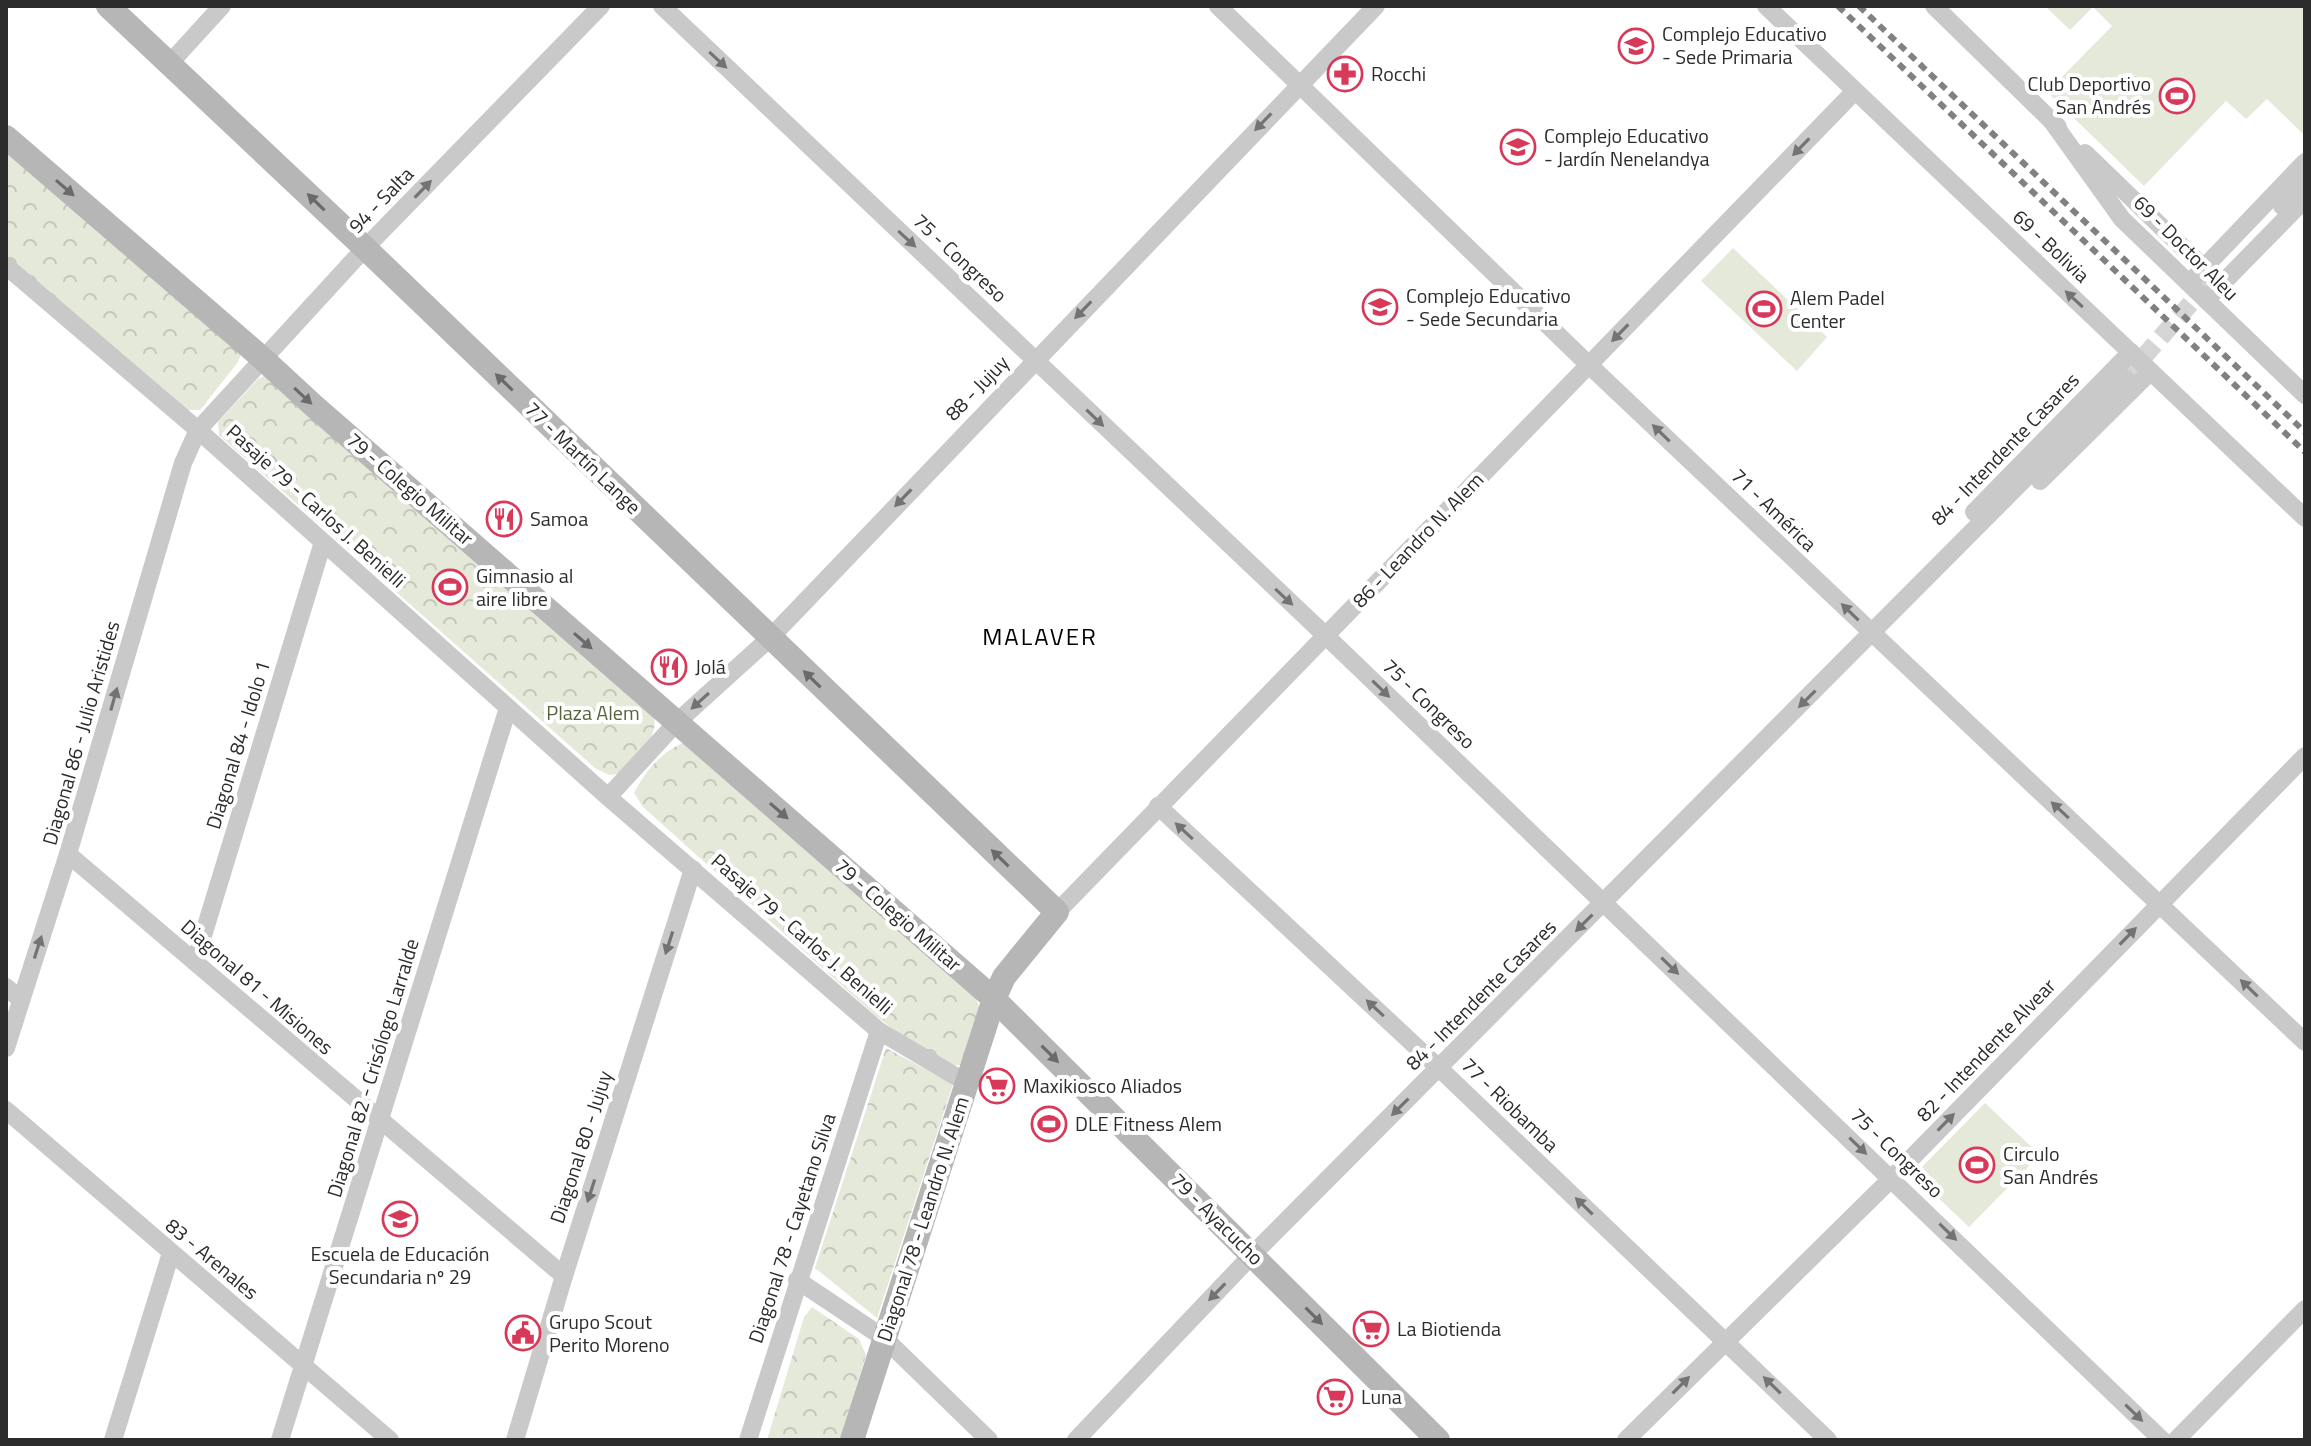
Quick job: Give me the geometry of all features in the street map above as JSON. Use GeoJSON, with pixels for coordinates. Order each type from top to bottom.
{"type":"FeatureCollection","features":[{"type":"Feature","properties":{"kind":"street","name":"77 - Martín Lange"},"geometry":{"type":"LineString","coordinates":[[108,6],[365,248],[1057,912]]}},
{"type":"Feature","properties":{"kind":"street"},"geometry":{"type":"LineString","coordinates":[[170,63],[222,6]]}},
{"type":"Feature","properties":{"kind":"street","name":"94 - Salta"},"geometry":{"type":"LineString","coordinates":[[198,430],[365,248],[601,6]]}},
{"type":"Feature","properties":{"kind":"street","name":"75 - Congreso"},"geometry":{"type":"LineString","coordinates":[[662,6],[1325,635],[2162,1440]]}},
{"type":"Feature","properties":{"kind":"street","name":"71 - América"},"geometry":{"type":"LineString","coordinates":[[1218,6],[1589,365],[2305,1042]]}},
{"type":"Feature","properties":{"kind":"street","name":"88 - Jujuy"},"geometry":{"type":"LineString","coordinates":[[608,797],[677,722],[770,638],[1376,6]]}},
{"type":"Feature","properties":{"kind":"street","name":"69 - Bolivia"},"geometry":{"type":"LineString","coordinates":[[1766,6],[2305,518]]}},
{"type":"Feature","properties":{"kind":"street","name":"69 - Doctor Aleu"},"geometry":{"type":"LineString","coordinates":[[1936,7],[2208,273]]}},
{"type":"Feature","properties":{"kind":"street","name":"86 - Leandro N. Alem"},"geometry":{"type":"LineString","coordinates":[[994,999],[1004,977],[1057,912],[1855,91]]}},
{"type":"Feature","properties":{"kind":"street","name":"69 - Doctor Aleu"},"geometry":{"type":"LineString","coordinates":[[2051,120],[2122,219],[2305,395]]}},
{"type":"Feature","properties":{"kind":"street","name":"79 - Colegio Militar"},"geometry":{"type":"LineString","coordinates":[[6,137],[994,999]]}},
{"type":"Feature","properties":{"kind":"street"},"geometry":{"type":"LineString","coordinates":[[2208,273],[2305,162]]}},
{"type":"Feature","properties":{"kind":"street"},"geometry":{"type":"LineString","coordinates":[[2188,284],[2208,273],[2305,182]]}},
{"type":"Feature","properties":{"kind":"street"},"geometry":{"type":"LineString","coordinates":[[2206,300],[2305,199]]}},
{"type":"Feature","properties":{"kind":"street","name":"Pasaje 79 - Carlos J. Benielli"},"geometry":{"type":"LineString","coordinates":[[7,272],[198,430],[608,797],[879,1031],[967,1083]]}},
{"type":"Feature","properties":{"kind":"street","name":"84 - Intendente Casares"},"geometry":{"type":"LineString","coordinates":[[1921,584],[1938,550],[2131,352]]}},
{"type":"Feature","properties":{"kind":"street","name":"84 - Intendente Casares"},"geometry":{"type":"LineString","coordinates":[[1921,584],[1957,564],[2150,372]]}},
{"type":"Feature","properties":{"kind":"street","name":"84 - Intendente Casares"},"geometry":{"type":"LineString","coordinates":[[1076,1440],[1252,1255],[2125,378]]}},
{"type":"Feature","properties":{"kind":"street","name":"Diagonal 86 - Julio Aristides"},"geometry":{"type":"LineString","coordinates":[[6,1048],[68,854],[183,463],[198,430]]}},
{"type":"Feature","properties":{"kind":"street","name":"Diagonal 84 - Idolo 1"},"geometry":{"type":"LineString","coordinates":[[195,962],[323,542]]}},
{"type":"Feature","properties":{"kind":"street","name":"Diagonal 82 - Crisólogo Larralde"},"geometry":{"type":"LineString","coordinates":[[280,1440],[508,708]]}},
{"type":"Feature","properties":{"kind":"street","name":"82 - Intendente Alvear"},"geometry":{"type":"LineString","coordinates":[[1626,1440],[1892,1178],[2305,756]]}},
{"type":"Feature","properties":{"kind":"street","name":"77 - Riobamba"},"geometry":{"type":"LineString","coordinates":[[1158,806],[1439,1068],[1828,1440]]}},
{"type":"Feature","properties":{"kind":"street","name":"Diagonal 81 - Misiones"},"geometry":{"type":"LineString","coordinates":[[68,854],[564,1276]]}},
{"type":"Feature","properties":{"kind":"street","name":"Diagonal 80 - Jujuy"},"geometry":{"type":"LineString","coordinates":[[515,1440],[693,869]]}},
{"type":"Feature","properties":{"kind":"street"},"geometry":{"type":"LineString","coordinates":[[6,987],[21,1000]]}},
{"type":"Feature","properties":{"kind":"street","name":"Diagonal 78 - Leandro N. Alem"},"geometry":{"type":"LineString","coordinates":[[852,1440],[994,999]]}},
{"type":"Feature","properties":{"kind":"street","name":"79 - Ayacucho"},"geometry":{"type":"LineString","coordinates":[[994,999],[1438,1440]]}},
{"type":"Feature","properties":{"kind":"street","name":"Diagonal 78 - Cayetano Silva"},"geometry":{"type":"LineString","coordinates":[[748,1440],[879,1031]]}},
{"type":"Feature","properties":{"kind":"street","name":"83 - Arenales"},"geometry":{"type":"LineString","coordinates":[[6,1110],[390,1440]]}},
{"type":"Feature","properties":{"kind":"street"},"geometry":{"type":"LineString","coordinates":[[113,1440],[171,1253]]}},
{"type":"Feature","properties":{"kind":"street"},"geometry":{"type":"LineString","coordinates":[[797,1280],[884,1338],[989,1440]]}},
{"type":"Feature","properties":{"kind":"street"},"geometry":{"type":"LineString","coordinates":[[2176,1440],[2305,1309]]}},
{"type":"Feature","properties":{"kind":"green space","name":"Club Deportivo San Andrés"},"geometry":{"type":"Polygon","coordinates":[[[2045,6],[2305,6],[2305,136],[2267,99],[2246,119],[2226,101],[2144,186],[2047,92],[2112,26],[2093,7],[2070,30],[2045,6]]]}},
{"type":"Feature","properties":{"kind":"green space"},"geometry":{"type":"Polygon","coordinates":[[[6,146],[241,354],[200,410],[186,410],[6,257],[6,146]]]}},
{"type":"Feature","properties":{"kind":"green space","name":"Alem Padel Center"},"geometry":{"type":"Polygon","coordinates":[[[1733,248],[1827,337],[1797,371],[1701,281],[1733,248]]]}},
{"type":"Feature","properties":{"kind":"green space","name":"Plaza Alem"},"geometry":{"type":"Polygon","coordinates":[[[268,374],[653,713],[650,739],[618,774],[609,775],[595,768],[219,435],[218,422],[258,379],[268,374]]]}},
{"type":"Feature","properties":{"kind":"green space","name":"Plaza Alem"},"geometry":{"type":"Polygon","coordinates":[[[683,743],[976,998],[980,1009],[963,1065],[954,1065],[901,1035],[876,1016],[643,807],[634,793],[638,785],[661,757],[683,743]]]}},
{"type":"Feature","properties":{"kind":"green space"},"geometry":{"type":"Polygon","coordinates":[[[886,1048],[953,1084],[877,1318],[815,1268],[886,1048]]]}},
{"type":"Feature","properties":{"kind":"green space","name":"Circulo San Andrés"},"geometry":{"type":"Polygon","coordinates":[[[1985,1103],[2040,1155],[1969,1227],[1914,1175],[1985,1103]]]}},
{"type":"Feature","properties":{"kind":"green space"},"geometry":{"type":"Polygon","coordinates":[[[812,1307],[859,1339],[866,1355],[840,1440],[767,1440],[804,1317],[812,1307]]]}},
{"type":"Feature","properties":{"kind":"tunnel"},"geometry":{"type":"LineString","coordinates":[[2125,378],[2213,278]]}},
{"type":"Feature","properties":{"kind":"railway"},"geometry":{"type":"LineString","coordinates":[[1838,6],[2305,452]]}},
{"type":"Feature","properties":{"kind":"railway"},"geometry":{"type":"LineString","coordinates":[[1859,6],[2305,432]]}},
{"type":"Feature","properties":{"kind":"place","name":"Complejo Educativo - Sede Primaria"},"geometry":{"type":"Point","coordinates":[1636,46]}},
{"type":"Feature","properties":{"kind":"place","name":"Rocchi"},"geometry":{"type":"Point","coordinates":[1345,74]}},
{"type":"Feature","properties":{"kind":"place","name":"Club Deportivo San Andrés"},"geometry":{"type":"Point","coordinates":[2177,96]}},
{"type":"Feature","properties":{"kind":"place","name":"Complejo Educativo - Jardín Nenelandya"},"geometry":{"type":"Point","coordinates":[1518,147]}},
{"type":"Feature","properties":{"kind":"place","name":"Complejo Educativo - Sede Secundaria"},"geometry":{"type":"Point","coordinates":[1380,307]}},
{"type":"Feature","properties":{"kind":"place","name":"Alem Padel Center"},"geometry":{"type":"Point","coordinates":[1764,309]}},
{"type":"Feature","properties":{"kind":"place","name":"Samoa"},"geometry":{"type":"Point","coordinates":[504,519]}},
{"type":"Feature","properties":{"kind":"place","name":"Gimnasio al aire libre"},"geometry":{"type":"Point","coordinates":[450,587]}},
{"type":"Feature","properties":{"kind":"place","name":"Jolá"},"geometry":{"type":"Point","coordinates":[669,667]}},
{"type":"Feature","properties":{"kind":"place","name":"Maxikiosco Aliados"},"geometry":{"type":"Point","coordinates":[997,1086]}},
{"type":"Feature","properties":{"kind":"place","name":"DLE Fitness Alem"},"geometry":{"type":"Point","coordinates":[1049,1124]}},
{"type":"Feature","properties":{"kind":"place","name":"Circulo San Andrés"},"geometry":{"type":"Point","coordinates":[1977,1165]}},
{"type":"Feature","properties":{"kind":"place","name":"Escuela de Educación Secundaria nº 29"},"geometry":{"type":"Point","coordinates":[400,1219]}},
{"type":"Feature","properties":{"kind":"place","name":"La Biotienda"},"geometry":{"type":"Point","coordinates":[1371,1329]}},
{"type":"Feature","properties":{"kind":"place","name":"Grupo Scout Perito Moreno"},"geometry":{"type":"Point","coordinates":[523,1333]}},
{"type":"Feature","properties":{"kind":"place","name":"Luna"},"geometry":{"type":"Point","coordinates":[1335,1397]}},
{"type":"Feature","properties":{"kind":"district","name":"MALAVER"},"geometry":{"type":"Point","coordinates":[1040,637]}}]}
